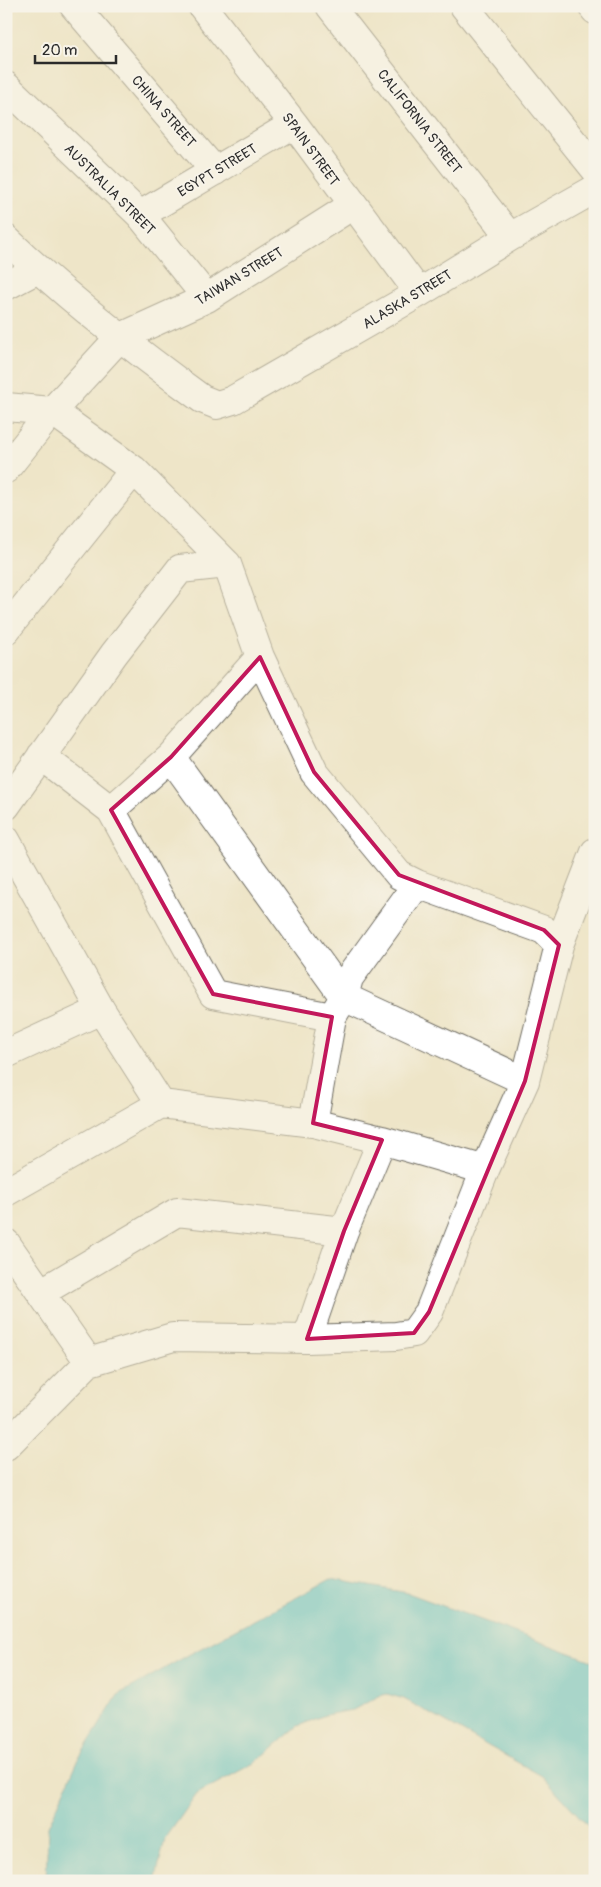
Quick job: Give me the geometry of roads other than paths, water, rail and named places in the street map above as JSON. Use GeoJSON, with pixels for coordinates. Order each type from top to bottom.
{"type":"FeatureCollection","features":[{"type":"Feature","properties":{"kind":"street","name":"CHINA STREET"},"geometry":{"type":"LineString","coordinates":[[74,6],[215,171]]}},
{"type":"Feature","properties":{"kind":"street","name":"SPAIN STREET"},"geometry":{"type":"LineString","coordinates":[[202,6],[294,124],[419,292]]}},
{"type":"Feature","properties":{"kind":"street","name":"CALIFORNIA STREET"},"geometry":{"type":"LineString","coordinates":[[330,6],[510,237]]}},
{"type":"Feature","properties":{"kind":"street"},"geometry":{"type":"LineString","coordinates":[[464,6],[595,169]]}},
{"type":"Feature","properties":{"kind":"street"},"geometry":{"type":"LineString","coordinates":[[592,6],[595,10]]}},
{"type":"Feature","properties":{"kind":"street","name":"AUSTRALIA STREET"},"geometry":{"type":"LineString","coordinates":[[6,86],[140,215],[207,298]]}},
{"type":"Feature","properties":{"kind":"street","name":"EGYPT STREET"},"geometry":{"type":"LineString","coordinates":[[140,215],[294,124]]}},
{"type":"Feature","properties":{"kind":"street","name":"ALASKA STREET"},"geometry":{"type":"LineString","coordinates":[[119,338],[202,399],[217,406],[233,400],[595,189]]}},
{"type":"Feature","properties":{"kind":"street","name":"TAIWAN STREET"},"geometry":{"type":"LineString","coordinates":[[119,338],[207,298],[353,205]]}},
{"type":"Feature","properties":{"kind":"street"},"geometry":{"type":"LineString","coordinates":[[6,239],[119,338],[52,411],[6,469]]}},
{"type":"Feature","properties":{"kind":"street"},"geometry":{"type":"LineString","coordinates":[[6,286],[38,269]]}},
{"type":"Feature","properties":{"kind":"street"},"geometry":{"type":"LineString","coordinates":[[6,407],[52,411],[134,470],[227,564],[260,657],[314,772],[399,875],[418,884],[544,930],[559,945]]}},
{"type":"Feature","properties":{"kind":"street"},"geometry":{"type":"LineString","coordinates":[[6,630],[134,470]]}},
{"type":"Feature","properties":{"kind":"street"},"geometry":{"type":"LineString","coordinates":[[6,806],[114,654],[180,568],[227,564]]}},
{"type":"Feature","properties":{"kind":"street"},"geometry":{"type":"LineString","coordinates":[[112,810],[171,757],[260,657]]}},
{"type":"Feature","properties":{"kind":"street"},"geometry":{"type":"LineString","coordinates":[[41,756],[112,810],[213,994],[338,1007],[525,1081]]}},
{"type":"Feature","properties":{"kind":"street"},"geometry":{"type":"LineString","coordinates":[[171,757],[338,1007]]}},
{"type":"Feature","properties":{"kind":"street"},"geometry":{"type":"LineString","coordinates":[[6,840],[101,1010],[161,1104]]}},
{"type":"Feature","properties":{"kind":"street"},"geometry":{"type":"LineString","coordinates":[[6,1446],[89,1362],[173,1337],[307,1339],[396,1336],[414,1333],[429,1312],[485,1170],[525,1081],[559,945],[595,852]]}},
{"type":"Feature","properties":{"kind":"street"},"geometry":{"type":"LineString","coordinates":[[313,1124],[338,1007],[349,978],[418,884]]}},
{"type":"Feature","properties":{"kind":"street"},"geometry":{"type":"LineString","coordinates":[[6,1054],[101,1010]]}},
{"type":"Feature","properties":{"kind":"street"},"geometry":{"type":"LineString","coordinates":[[6,1192],[161,1104],[313,1124],[382,1140],[485,1170]]}},
{"type":"Feature","properties":{"kind":"street"},"geometry":{"type":"LineString","coordinates":[[307,1339],[344,1231],[382,1140]]}},
{"type":"Feature","properties":{"kind":"street"},"geometry":{"type":"LineString","coordinates":[[42,1292],[177,1212],[344,1231]]}},
{"type":"Feature","properties":{"kind":"street"},"geometry":{"type":"LineString","coordinates":[[6,1243],[89,1362]]}},
{"type":"Feature","properties":{"kind":"water"},"geometry":{"type":"Polygon","coordinates":[[[331,1579],[408,1593],[595,1662],[595,1835],[542,1776],[404,1699],[387,1694],[379,1696],[353,1710],[325,1715],[298,1726],[256,1762],[197,1794],[165,1839],[155,1881],[46,1881],[48,1827],[79,1758],[118,1695],[190,1654],[331,1579]]]}}]}
